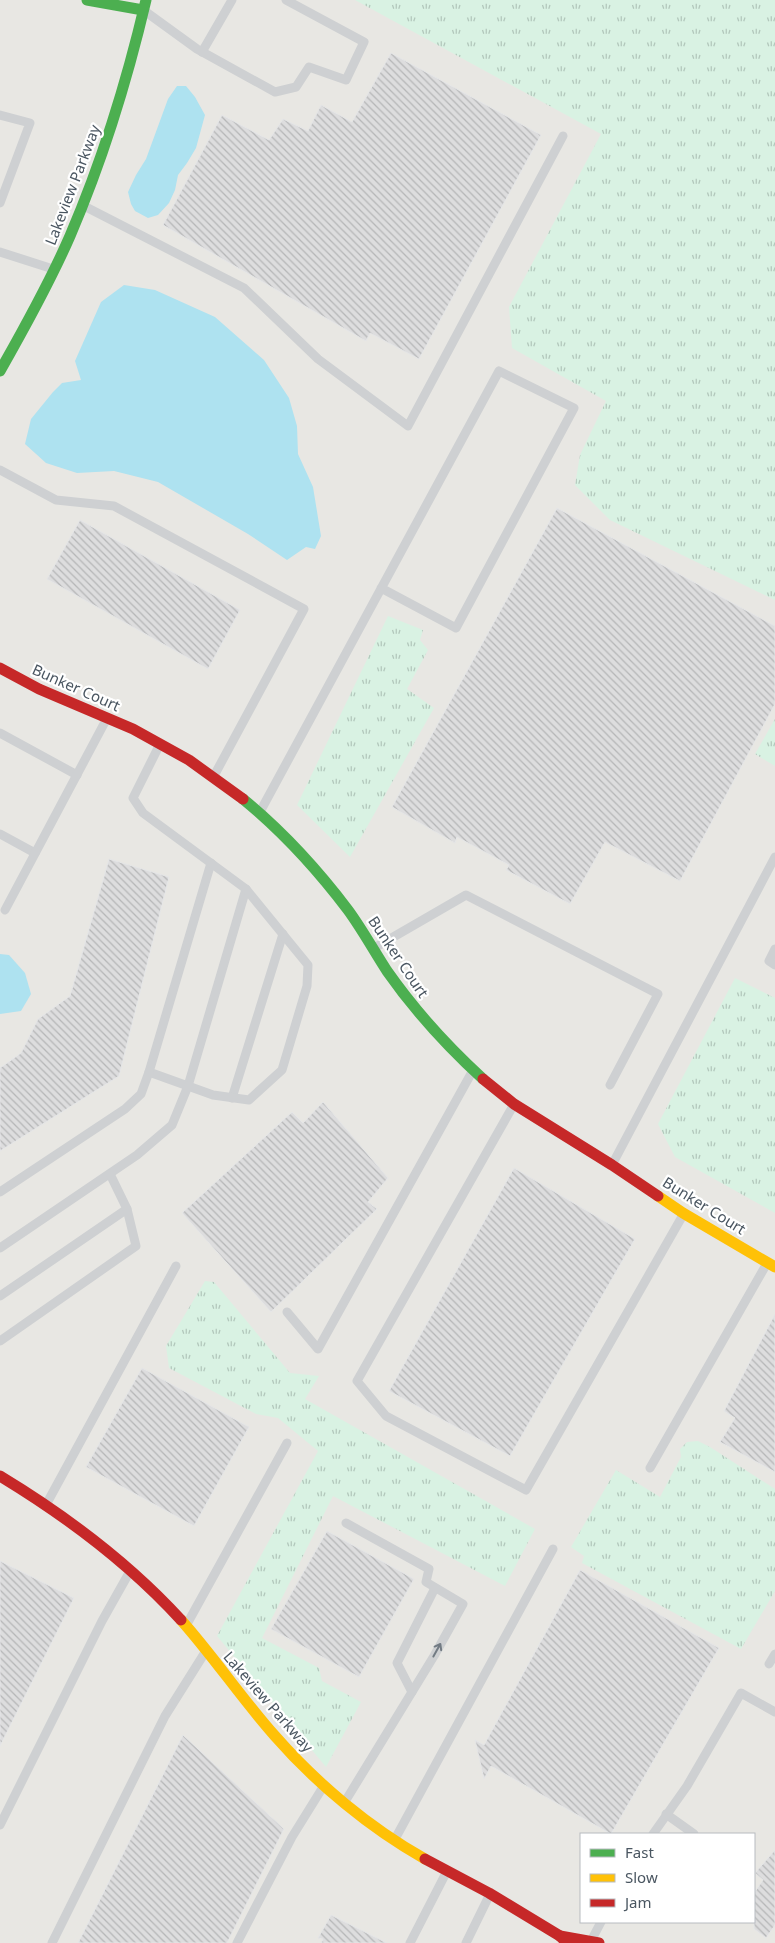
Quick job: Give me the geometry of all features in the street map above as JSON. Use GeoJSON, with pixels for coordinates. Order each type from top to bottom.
{"type":"FeatureCollection","features":[{"type":"Feature","properties":{"kind":"street"},"geometry":{"type":"LineString","coordinates":[[87,0],[144,5]]}},
{"type":"Feature","properties":{"kind":"street","name":"Lakeview Parkway"},"geometry":{"type":"LineString","coordinates":[[0,371],[56,270],[84,206],[101,162],[127,78],[144,5]]}},
{"type":"Feature","properties":{"kind":"street","name":"Bunker Court"},"geometry":{"type":"LineString","coordinates":[[0,668],[39,689],[107,718],[160,744],[214,776],[259,813],[315,868],[349,911],[418,1013],[453,1052],[473,1070],[514,1104],[612,1165],[683,1214],[771,1265]]}},
{"type":"Feature","properties":{"kind":"street","name":"Lakeview Parkway"},"geometry":{"type":"LineString","coordinates":[[1,1481],[45,1505],[82,1530],[130,1571],[185,1626],[276,1738],[345,1802],[412,1851],[490,1894],[564,1940],[595,1942]]}},
{"type":"Feature","properties":{"kind":"lane"},"geometry":{"type":"LineString","coordinates":[[202,52],[232,0]]}},
{"type":"Feature","properties":{"kind":"lane"},"geometry":{"type":"LineString","coordinates":[[144,5],[202,52],[275,92],[296,87],[309,67],[346,80],[364,42],[286,0]]}},
{"type":"Feature","properties":{"kind":"lane"},"geometry":{"type":"LineString","coordinates":[[0,115],[30,123],[0,203]]}},
{"type":"Feature","properties":{"kind":"lane"},"geometry":{"type":"LineString","coordinates":[[84,206],[244,288],[318,359],[408,426],[563,136]]}},
{"type":"Feature","properties":{"kind":"lane"},"geometry":{"type":"LineString","coordinates":[[0,252],[56,270]]}},
{"type":"Feature","properties":{"kind":"lane"},"geometry":{"type":"LineString","coordinates":[[259,813],[381,588],[499,371],[574,408],[456,628],[381,588]]}},
{"type":"Feature","properties":{"kind":"lane"},"geometry":{"type":"LineString","coordinates":[[0,470],[56,500],[114,506],[304,609],[214,776]]}},
{"type":"Feature","properties":{"kind":"lane"},"geometry":{"type":"LineString","coordinates":[[5,910],[107,718]]}},
{"type":"Feature","properties":{"kind":"lane"},"geometry":{"type":"LineString","coordinates":[[0,733],[77,775]]}},
{"type":"Feature","properties":{"kind":"lane"},"geometry":{"type":"LineString","coordinates":[[149,1072],[213,1095],[250,1100],[282,1070],[307,986],[308,966],[246,889],[143,813],[133,798],[160,744]]}},
{"type":"Feature","properties":{"kind":"lane"},"geometry":{"type":"LineString","coordinates":[[0,834],[35,853]]}},
{"type":"Feature","properties":{"kind":"lane"},"geometry":{"type":"LineString","coordinates":[[612,1165],[775,857]]}},
{"type":"Feature","properties":{"kind":"lane"},"geometry":{"type":"LineString","coordinates":[[0,1192],[125,1109],[141,1094],[211,863]]}},
{"type":"Feature","properties":{"kind":"lane"},"geometry":{"type":"LineString","coordinates":[[0,1248],[137,1155],[172,1125],[188,1086],[246,889]]}},
{"type":"Feature","properties":{"kind":"lane"},"geometry":{"type":"LineString","coordinates":[[373,949],[466,895],[658,994],[610,1086]]}},
{"type":"Feature","properties":{"kind":"lane"},"geometry":{"type":"LineString","coordinates":[[232,1098],[283,934]]}},
{"type":"Feature","properties":{"kind":"lane"},"geometry":{"type":"LineString","coordinates":[[775,949],[769,961],[775,965]]}},
{"type":"Feature","properties":{"kind":"lane"},"geometry":{"type":"LineString","coordinates":[[287,1312],[318,1349],[473,1070]]}},
{"type":"Feature","properties":{"kind":"lane"},"geometry":{"type":"LineString","coordinates":[[514,1104],[357,1380],[386,1416],[526,1490],[683,1214]]}},
{"type":"Feature","properties":{"kind":"lane"},"geometry":{"type":"LineString","coordinates":[[0,1342],[136,1246],[127,1209],[110,1174]]}},
{"type":"Feature","properties":{"kind":"lane"},"geometry":{"type":"LineString","coordinates":[[0,1296],[127,1209]]}},
{"type":"Feature","properties":{"kind":"lane"},"geometry":{"type":"LineString","coordinates":[[650,1468],[771,1265]]}},
{"type":"Feature","properties":{"kind":"lane"},"geometry":{"type":"LineString","coordinates":[[45,1505],[176,1266]]}},
{"type":"Feature","properties":{"kind":"lane"},"geometry":{"type":"LineString","coordinates":[[185,1626],[287,1444]]}},
{"type":"Feature","properties":{"kind":"lane"},"geometry":{"type":"LineString","coordinates":[[345,1802],[412,1692],[462,1604],[426,1582],[429,1569],[346,1523]]}},
{"type":"Feature","properties":{"kind":"lane"},"geometry":{"type":"LineString","coordinates":[[395,1839],[554,1549]]}},
{"type":"Feature","properties":{"kind":"lane"},"geometry":{"type":"LineString","coordinates":[[0,1826],[102,1620],[130,1571]]}},
{"type":"Feature","properties":{"kind":"lane"},"geometry":{"type":"LineString","coordinates":[[412,1692],[397,1664],[435,1588]]}},
{"type":"Feature","properties":{"kind":"lane"},"geometry":{"type":"LineString","coordinates":[[52,1943],[165,1716],[206,1651]]}},
{"type":"Feature","properties":{"kind":"lane"},"geometry":{"type":"LineString","coordinates":[[769,1664],[775,1654]]}},
{"type":"Feature","properties":{"kind":"lane"},"geometry":{"type":"LineString","coordinates":[[654,1833],[687,1786],[741,1693],[775,1712]]}},
{"type":"Feature","properties":{"kind":"lane"},"geometry":{"type":"LineString","coordinates":[[237,1943],[292,1837],[325,1784]]}},
{"type":"Feature","properties":{"kind":"lane"},"geometry":{"type":"LineString","coordinates":[[666,1814],[693,1833]]}},
{"type":"Feature","properties":{"kind":"lane"},"geometry":{"type":"LineString","coordinates":[[410,1943],[447,1871]]}},
{"type":"Feature","properties":{"kind":"lane"},"geometry":{"type":"LineString","coordinates":[[466,1943],[490,1894]]}},
{"type":"Feature","properties":{"kind":"lane"},"geometry":{"type":"LineString","coordinates":[[595,1942],[601,1923]]}},
{"type":"Feature","properties":{"kind":"shaded area"},"geometry":{"type":"Polygon","coordinates":[[[0,0],[775,0],[775,1943],[0,1943],[0,0]]]}},
{"type":"Feature","properties":{"kind":"green space"},"geometry":{"type":"Polygon","coordinates":[[[355,0],[775,0],[775,600],[610,520],[575,485],[580,455],[606,401],[512,348],[509,307],[601,134],[355,0]]]}},
{"type":"Feature","properties":{"kind":"green space"},"geometry":{"type":"Polygon","coordinates":[[[388,616],[423,630],[420,640],[428,650],[407,689],[434,708],[350,857],[297,805],[388,616]]]}},
{"type":"Feature","properties":{"kind":"green space"},"geometry":{"type":"Polygon","coordinates":[[[775,719],[775,766],[755,754],[775,719]]]}},
{"type":"Feature","properties":{"kind":"green space"},"geometry":{"type":"Polygon","coordinates":[[[735,978],[775,998],[775,1213],[675,1157],[658,1124],[735,978]]]}},
{"type":"Feature","properties":{"kind":"green space"},"geometry":{"type":"Polygon","coordinates":[[[205,1281],[214,1282],[290,1373],[319,1376],[305,1399],[535,1529],[505,1586],[333,1496],[262,1638],[319,1668],[322,1681],[361,1702],[326,1767],[217,1636],[318,1451],[278,1418],[256,1414],[169,1368],[166,1346],[205,1281]]]}},
{"type":"Feature","properties":{"kind":"green space"},"geometry":{"type":"Polygon","coordinates":[[[698,1441],[775,1489],[775,1591],[741,1649],[582,1563],[584,1556],[571,1547],[616,1470],[660,1497],[681,1457],[680,1449],[687,1442],[698,1441]]]}},
{"type":"Feature","properties":{"kind":"water"},"geometry":{"type":"Polygon","coordinates":[[[177,86],[186,86],[205,115],[196,148],[178,175],[175,190],[169,203],[158,215],[148,218],[135,211],[128,192],[146,159],[168,99],[177,86]]]}},
{"type":"Feature","properties":{"kind":"water"},"geometry":{"type":"Polygon","coordinates":[[[124,285],[155,290],[215,317],[264,360],[289,398],[297,426],[298,454],[313,487],[321,536],[315,549],[306,547],[287,560],[248,534],[158,482],[114,471],[77,473],[46,463],[25,444],[31,419],[53,392],[62,383],[81,380],[75,361],[101,302],[124,285]]]}},
{"type":"Feature","properties":{"kind":"water"},"geometry":{"type":"Polygon","coordinates":[[[0,954],[9,955],[25,973],[31,994],[21,1011],[0,1014],[0,954]]]}},
{"type":"Feature","properties":{"kind":"building"},"geometry":{"type":"Polygon","coordinates":[[[391,53],[541,135],[419,359],[370,333],[366,341],[163,225],[222,115],[269,140],[283,119],[308,131],[321,105],[352,122],[391,53]]]}},
{"type":"Feature","properties":{"kind":"building"},"geometry":{"type":"Polygon","coordinates":[[[557,508],[775,626],[775,704],[680,881],[605,842],[570,904],[506,870],[509,865],[457,837],[455,843],[392,807],[557,508]]]}},
{"type":"Feature","properties":{"kind":"building"},"geometry":{"type":"Polygon","coordinates":[[[80,520],[240,610],[208,669],[47,579],[80,520]]]}},
{"type":"Feature","properties":{"kind":"building"},"geometry":{"type":"Polygon","coordinates":[[[109,859],[169,877],[119,1076],[0,1151],[0,1068],[21,1053],[38,1019],[70,996],[109,859]]]}},
{"type":"Feature","properties":{"kind":"building"},"geometry":{"type":"Polygon","coordinates":[[[323,1102],[388,1178],[368,1202],[377,1209],[271,1312],[182,1213],[292,1112],[303,1123],[323,1102]]]}},
{"type":"Feature","properties":{"kind":"building"},"geometry":{"type":"Polygon","coordinates":[[[514,1168],[635,1239],[510,1456],[389,1391],[514,1168]]]}},
{"type":"Feature","properties":{"kind":"building"},"geometry":{"type":"Polygon","coordinates":[[[775,1314],[775,1472],[720,1442],[735,1418],[724,1411],[775,1314]]]}},
{"type":"Feature","properties":{"kind":"building"},"geometry":{"type":"Polygon","coordinates":[[[142,1368],[249,1427],[194,1526],[86,1467],[142,1368]]]}},
{"type":"Feature","properties":{"kind":"building"},"geometry":{"type":"Polygon","coordinates":[[[327,1531],[414,1579],[359,1677],[271,1629],[327,1531]]]}},
{"type":"Feature","properties":{"kind":"building"},"geometry":{"type":"Polygon","coordinates":[[[0,1561],[74,1598],[0,1746],[0,1561]]]}},
{"type":"Feature","properties":{"kind":"building"},"geometry":{"type":"Polygon","coordinates":[[[580,1570],[719,1648],[612,1833],[491,1766],[484,1779],[475,1740],[484,1745],[580,1570]]]}},
{"type":"Feature","properties":{"kind":"building"},"geometry":{"type":"Polygon","coordinates":[[[183,1735],[284,1829],[227,1943],[78,1943],[183,1735]]]}},
{"type":"Feature","properties":{"kind":"building"},"geometry":{"type":"Polygon","coordinates":[[[775,1850],[775,1925],[766,1938],[754,1929],[755,1892],[763,1880],[755,1873],[775,1850]]]}},
{"type":"Feature","properties":{"kind":"building"},"geometry":{"type":"Polygon","coordinates":[[[331,1915],[387,1943],[321,1943],[323,1939],[318,1938],[331,1915]]]}},
{"type":"Feature","properties":{"kind":"traffic: fast"},"geometry":{"type":"LineString","coordinates":[[87,0],[143,10]]}},
{"type":"Feature","properties":{"kind":"traffic: fast"},"geometry":{"type":"LineString","coordinates":[[0,371],[46,287],[82,207],[113,120],[146,0]]}},
{"type":"Feature","properties":{"kind":"traffic: fast"},"geometry":{"type":"LineString","coordinates":[[243,799],[285,837],[324,880],[353,917],[387,971],[420,1014],[444,1041],[483,1079]]}},
{"type":"Feature","properties":{"kind":"traffic: slow"},"geometry":{"type":"LineString","coordinates":[[658,1196],[683,1213],[775,1267]]}},
{"type":"Feature","properties":{"kind":"traffic: slow"},"geometry":{"type":"LineString","coordinates":[[181,1620],[263,1722],[308,1771],[364,1819],[425,1859]]}},
{"type":"Feature","properties":{"kind":"traffic: jam"},"geometry":{"type":"LineString","coordinates":[[0,668],[39,689],[133,729],[189,760],[243,799]]}},
{"type":"Feature","properties":{"kind":"traffic: jam"},"geometry":{"type":"LineString","coordinates":[[483,1079],[514,1104],[658,1196]]}},
{"type":"Feature","properties":{"kind":"traffic: jam"},"geometry":{"type":"LineString","coordinates":[[0,1476],[49,1507],[118,1559],[181,1620]]}},
{"type":"Feature","properties":{"kind":"traffic: jam"},"geometry":{"type":"LineString","coordinates":[[425,1859],[489,1893],[560,1936]]}},
{"type":"Feature","properties":{"kind":"traffic: jam"},"geometry":{"type":"LineString","coordinates":[[567,1943],[560,1936],[599,1943]]}}]}
